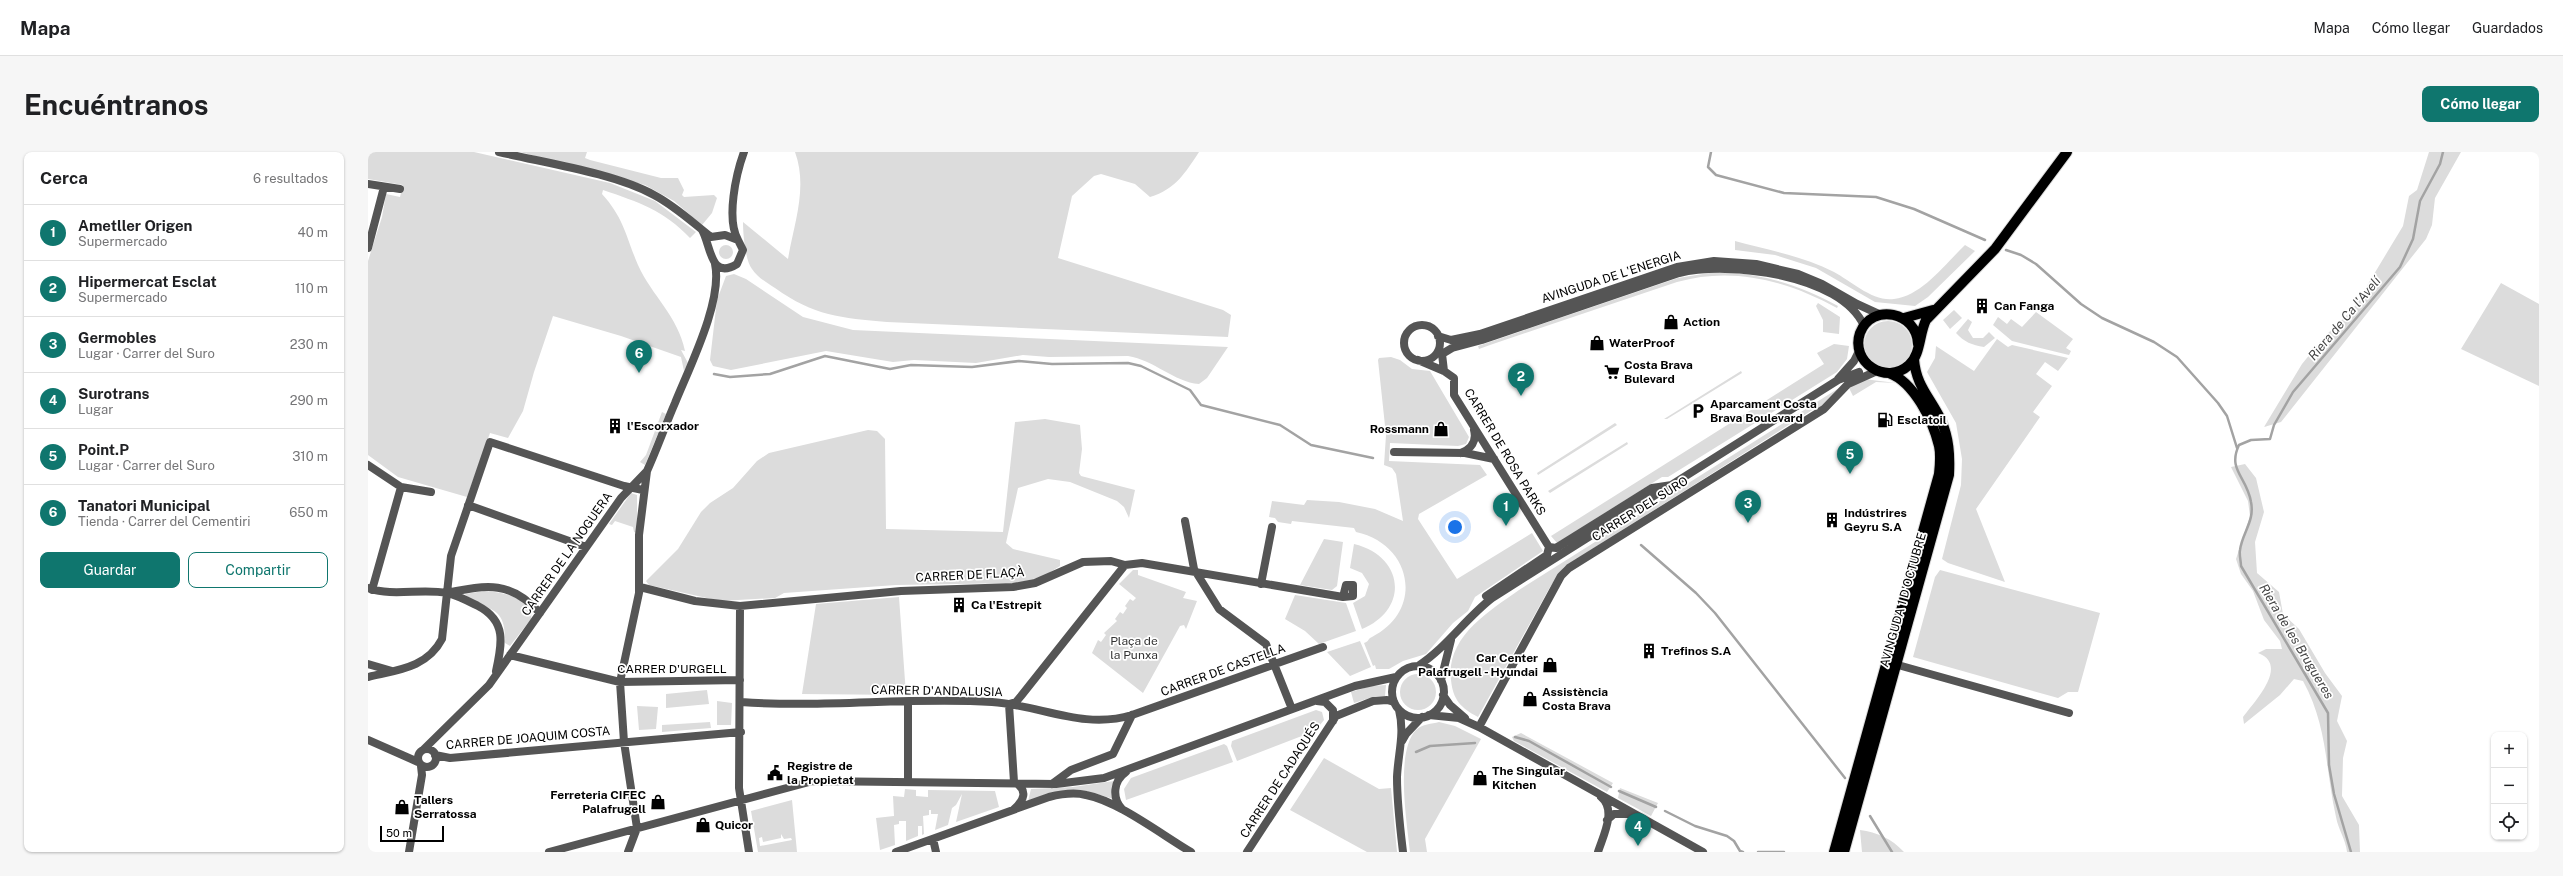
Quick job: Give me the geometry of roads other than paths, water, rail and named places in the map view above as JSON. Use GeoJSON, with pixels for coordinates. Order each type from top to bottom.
{"type":"FeatureCollection","features":[{"type":"Feature","properties":{"kind":"main road"},"geometry":{"type":"LineString","coordinates":[[1918,344],[1914,329],[1904,318],[1893,314],[1881,315],[1872,319],[1864,326],[1859,338],[1859,351],[1864,361],[1874,370],[1889,373],[1902,370],[1914,359],[1918,344],[1922,328],[1936,309],[1995,248],[2067,152]]}},
{"type":"Feature","properties":{"kind":"main road"},"geometry":{"type":"LineString","coordinates":[[1904,318],[1926,314],[1936,309]]}},
{"type":"Feature","properties":{"kind":"main road","name":"AVINGUDA 1 D'OCTUBRE"},"geometry":{"type":"LineString","coordinates":[[1844,852],[1898,665],[1950,475],[1949,446],[1946,432],[1916,378],[1914,359]]}},
{"type":"Feature","properties":{"kind":"main road","name":"AVINGUDA 1 D'OCTUBRE"},"geometry":{"type":"LineString","coordinates":[[1834,852],[1939,474],[1939,448],[1931,424],[1904,381],[1889,373]]}},
{"type":"Feature","properties":{"kind":"street"},"geometry":{"type":"LineString","coordinates":[[499,152],[634,186],[664,201],[711,237],[722,236],[738,240]]}},
{"type":"Feature","properties":{"kind":"street"},"geometry":{"type":"LineString","coordinates":[[716,285],[726,268],[737,264],[741,259],[743,250],[733,228],[732,218],[740,165],[744,152]]}},
{"type":"Feature","properties":{"kind":"street"},"geometry":{"type":"LineString","coordinates":[[368,184],[400,190]]}},
{"type":"Feature","properties":{"kind":"street"},"geometry":{"type":"LineString","coordinates":[[368,248],[384,186]]}},
{"type":"Feature","properties":{"kind":"street"},"geometry":{"type":"LineString","coordinates":[[710,249],[722,236],[732,218]]}},
{"type":"Feature","properties":{"kind":"street"},"geometry":{"type":"LineString","coordinates":[[628,852],[637,828],[624,742],[620,682],[640,587],[639,535],[643,490],[647,471],[696,357],[716,285],[717,274],[715,264],[710,256],[710,249],[702,230]]}},
{"type":"Feature","properties":{"kind":"street","name":"AVINGUDA DE L'ENERGIA"},"geometry":{"type":"LineString","coordinates":[[1439,340],[1454,340],[1480,334],[1677,267],[1714,261],[1756,264],[1783,270],[1822,284],[1857,304],[1881,315]]}},
{"type":"Feature","properties":{"kind":"street"},"geometry":{"type":"LineString","coordinates":[[715,264],[726,268]]}},
{"type":"Feature","properties":{"kind":"street","name":"AVINGUDA DE L'ENERGIA"},"geometry":{"type":"LineString","coordinates":[[1442,354],[1452,348],[1482,340],[1679,273],[1714,268],[1755,270],[1808,285],[1853,310],[1864,326]]}},
{"type":"Feature","properties":{"kind":"street"},"geometry":{"type":"LineString","coordinates":[[1425,325],[1435,330],[1442,354],[1444,371],[1408,355],[1404,344],[1410,329],[1425,325]]}},
{"type":"Feature","properties":{"kind":"street"},"geometry":{"type":"LineString","coordinates":[[1418,360],[1429,359],[1437,354],[1439,340]]}},
{"type":"Feature","properties":{"kind":"street"},"geometry":{"type":"LineString","coordinates":[[1838,380],[1854,361],[1859,351]]}},
{"type":"Feature","properties":{"kind":"street"},"geometry":{"type":"LineString","coordinates":[[1472,614],[1527,576],[1838,380],[1874,370]]}},
{"type":"Feature","properties":{"kind":"street","name":"CARRER DEL SURO"},"geometry":{"type":"LineString","coordinates":[[1479,727],[1561,576],[1569,568],[1824,410],[1848,384],[1874,370]]}},
{"type":"Feature","properties":{"kind":"street","name":"CARRER DE ROSA PARKS"},"geometry":{"type":"LineString","coordinates":[[1444,371],[1454,378],[1454,394],[1549,547]]}},
{"type":"Feature","properties":{"kind":"street"},"geometry":{"type":"LineString","coordinates":[[1465,454],[1470,449],[1474,441],[1473,425]]}},
{"type":"Feature","properties":{"kind":"street"},"geometry":{"type":"LineString","coordinates":[[1465,454],[1481,447],[1482,439]]}},
{"type":"Feature","properties":{"kind":"street"},"geometry":{"type":"LineString","coordinates":[[368,677],[419,664],[437,648],[444,628],[446,593],[451,556],[490,442],[643,490]]}},
{"type":"Feature","properties":{"kind":"street"},"geometry":{"type":"LineString","coordinates":[[1394,452],[1465,454],[1494,459]]}},
{"type":"Feature","properties":{"kind":"street"},"geometry":{"type":"LineString","coordinates":[[368,465],[401,487],[431,492]]}},
{"type":"Feature","properties":{"kind":"street","name":"CARRER DE LA NOGUERA"},"geometry":{"type":"LineString","coordinates":[[426,756],[481,695],[630,487],[647,471]]}},
{"type":"Feature","properties":{"kind":"street"},"geometry":{"type":"LineString","coordinates":[[549,852],[814,781],[1014,782],[1052,784],[1104,778],[1366,682],[1396,677],[1406,668],[1418,666],[1432,657],[1451,638],[1472,614],[1480,601],[1547,555],[1549,547],[1556,548],[1652,488],[1673,485]]}},
{"type":"Feature","properties":{"kind":"street"},"geometry":{"type":"LineString","coordinates":[[401,487],[370,589],[379,592],[446,593],[483,586],[502,587],[526,598],[540,613]]}},
{"type":"Feature","properties":{"kind":"street"},"geometry":{"type":"LineString","coordinates":[[468,505],[586,547]]}},
{"type":"Feature","properties":{"kind":"street"},"geometry":{"type":"LineString","coordinates":[[1185,521],[1189,555],[1197,574],[1220,609],[1266,644],[1292,710]]}},
{"type":"Feature","properties":{"kind":"street"},"geometry":{"type":"LineString","coordinates":[[1261,584],[1272,527]]}},
{"type":"Feature","properties":{"kind":"street","name":"CARRER DE FLAÇÀ"},"geometry":{"type":"LineString","coordinates":[[640,587],[695,601],[740,606],[901,591],[1013,587],[1035,583],[1083,562],[1111,561],[1125,565],[1142,563],[1197,574],[1343,597]]}},
{"type":"Feature","properties":{"kind":"street"},"geometry":{"type":"LineString","coordinates":[[1013,810],[1022,800],[1024,794],[1023,789],[1014,782],[1009,704],[1016,702],[1125,565]]}},
{"type":"Feature","properties":{"kind":"street"},"geometry":{"type":"LineString","coordinates":[[446,593],[470,602],[492,614],[499,627],[501,642],[496,675]]}},
{"type":"Feature","properties":{"kind":"street"},"geometry":{"type":"LineString","coordinates":[[740,606],[741,732],[739,788],[749,852]]}},
{"type":"Feature","properties":{"kind":"street"},"geometry":{"type":"LineString","coordinates":[[1401,745],[1406,734],[1439,706],[1443,695],[1441,680],[1451,638]]}},
{"type":"Feature","properties":{"kind":"street","name":"CARRER D'URGELL"},"geometry":{"type":"LineString","coordinates":[[501,642],[505,649],[513,652],[620,682],[740,680]]}},
{"type":"Feature","properties":{"kind":"street","name":"CARRER DE CASTELLA"},"geometry":{"type":"LineString","coordinates":[[1132,715],[1323,647]]}},
{"type":"Feature","properties":{"kind":"street"},"geometry":{"type":"LineString","coordinates":[[368,664],[392,671]]}},
{"type":"Feature","properties":{"kind":"street"},"geometry":{"type":"LineString","coordinates":[[1898,665],[2069,714]]}},
{"type":"Feature","properties":{"kind":"street"},"geometry":{"type":"LineString","coordinates":[[1418,666],[1432,670],[1441,680]]}},
{"type":"Feature","properties":{"kind":"street"},"geometry":{"type":"LineString","coordinates":[[1396,677],[1392,692],[1394,702],[1399,710],[1402,726],[1401,745],[1398,760],[1397,795],[1403,852]]}},
{"type":"Feature","properties":{"kind":"street"},"geometry":{"type":"LineString","coordinates":[[1443,695],[1459,714],[1479,727],[1593,792],[1704,852]]}},
{"type":"Feature","properties":{"kind":"street","name":"CARRER DE CADAQUÉS"},"geometry":{"type":"LineString","coordinates":[[1246,852],[1336,716],[1347,710],[1373,701],[1387,700],[1394,702]]}},
{"type":"Feature","properties":{"kind":"street","name":"CARRER D'ANDALUSIA"},"geometry":{"type":"LineString","coordinates":[[741,702],[992,702],[1009,704],[1048,714],[1094,720],[1118,720],[1132,715]]}},
{"type":"Feature","properties":{"kind":"street"},"geometry":{"type":"LineString","coordinates":[[908,702],[908,781]]}},
{"type":"Feature","properties":{"kind":"street","name":"CARRER DE CADAQUÉS"},"geometry":{"type":"LineString","coordinates":[[1312,702],[1325,702],[1334,715],[1333,722]]}},
{"type":"Feature","properties":{"kind":"street"},"geometry":{"type":"LineString","coordinates":[[1399,710],[1412,717],[1426,716],[1459,718],[1479,727]]}},
{"type":"Feature","properties":{"kind":"street"},"geometry":{"type":"LineString","coordinates":[[1052,784],[1071,770],[1113,754],[1132,715]]}},
{"type":"Feature","properties":{"kind":"street","name":"CARRER DE JOAQUIM COSTA"},"geometry":{"type":"LineString","coordinates":[[368,740],[406,755],[450,758],[741,732]]}},
{"type":"Feature","properties":{"kind":"street"},"geometry":{"type":"LineString","coordinates":[[409,852],[426,756]]}},
{"type":"Feature","properties":{"kind":"street"},"geometry":{"type":"LineString","coordinates":[[1125,813],[1116,800],[1115,787],[1122,775],[1131,769]]}},
{"type":"Feature","properties":{"kind":"street"},"geometry":{"type":"LineString","coordinates":[[1593,792],[1606,802],[1609,814],[1598,852]]}},
{"type":"Feature","properties":{"kind":"street"},"geometry":{"type":"LineString","coordinates":[[896,852],[1049,797],[1072,794],[1095,797],[1191,852]]}},
{"type":"Feature","properties":{"kind":"street"},"geometry":{"type":"LineString","coordinates":[[1607,820],[1619,813],[1638,816]]}},
{"type":"Feature","properties":{"kind":"street"},"geometry":{"type":"LineString","coordinates":[[932,839],[936,852]]}},
{"type":"Feature","properties":{"kind":"waterway"},"geometry":{"type":"LineString","coordinates":[[1711,152],[1708,167],[1716,175],[1784,193],[1876,197],[1914,209],[1985,240]]}},
{"type":"Feature","properties":{"kind":"waterway","name":"Riera de les Brugueres"},"geometry":{"type":"LineString","coordinates":[[2351,852],[2334,794],[2329,765],[2328,713],[2241,566],[2241,544],[2250,521],[2252,509],[2249,493],[2239,474],[2235,461],[2239,445],[2251,440],[2270,439],[2274,425],[2293,392],[2400,267],[2413,239],[2420,201],[2440,164],[2443,152]]}},
{"type":"Feature","properties":{"kind":"waterway"},"geometry":{"type":"LineString","coordinates":[[2006,250],[2021,255],[2036,264],[2081,304],[2102,318],[2154,342],[2177,357],[2218,403],[2227,416],[2237,448]]}},
{"type":"Feature","properties":{"kind":"waterway"},"geometry":{"type":"LineString","coordinates":[[714,374],[730,377],[770,374],[825,356],[890,369],[911,365],[972,367],[1019,361],[1052,364],[1128,363],[1141,366],[1190,390],[1201,405],[1280,425],[1311,445],[1373,458]]}},
{"type":"Feature","properties":{"kind":"waterway"},"geometry":{"type":"LineString","coordinates":[[1641,545],[1696,593],[1715,613],[1845,778]]}},
{"type":"Feature","properties":{"kind":"waterway"},"geometry":{"type":"LineString","coordinates":[[1515,737],[1529,741],[1611,787]]}},
{"type":"Feature","properties":{"kind":"waterway"},"geometry":{"type":"LineString","coordinates":[[1416,752],[1430,746],[1475,743]]}},
{"type":"Feature","properties":{"kind":"waterway"},"geometry":{"type":"LineString","coordinates":[[1619,791],[1656,807]]}},
{"type":"Feature","properties":{"kind":"waterway"},"geometry":{"type":"LineString","coordinates":[[1665,811],[1695,826],[1727,836],[1734,841],[1740,851],[1743,852]]}},
{"type":"Feature","properties":{"kind":"waterway"},"geometry":{"type":"LineString","coordinates":[[1870,816],[1892,852]]}},
{"type":"Feature","properties":{"kind":"waterway"},"geometry":{"type":"LineString","coordinates":[[1758,852],[1784,852]]}},
{"type":"Feature","properties":{"kind":"place","name":"Can Fanga"},"geometry":{"type":"Point","coordinates":[1982,306]}},
{"type":"Feature","properties":{"kind":"place","name":"Action"},"geometry":{"type":"Point","coordinates":[1671,322]}},
{"type":"Feature","properties":{"kind":"place","name":"WaterProof"},"geometry":{"type":"Point","coordinates":[1597,343]}},
{"type":"Feature","properties":{"kind":"place","name":"Costa Brava Bulevard"},"geometry":{"type":"Point","coordinates":[1612,372]}},
{"type":"Feature","properties":{"kind":"place","name":"Tanatori Municipal"},"geometry":{"type":"Point","coordinates":[639,373]}},
{"type":"Feature","properties":{"kind":"place","name":"Hipermercat Esclat"},"geometry":{"type":"Point","coordinates":[1521,396]}},
{"type":"Feature","properties":{"kind":"place","name":"Aparcament Costa Brava Boulevard"},"geometry":{"type":"Point","coordinates":[1698,411]}},
{"type":"Feature","properties":{"kind":"place","name":"Esclatoil"},"geometry":{"type":"Point","coordinates":[1885,420]}},
{"type":"Feature","properties":{"kind":"place","name":"l'Escorxador"},"geometry":{"type":"Point","coordinates":[615,426]}},
{"type":"Feature","properties":{"kind":"place","name":"Rossmann"},"geometry":{"type":"Point","coordinates":[1441,429]}},
{"type":"Feature","properties":{"kind":"place","name":"Point.P"},"geometry":{"type":"Point","coordinates":[1850,474]}},
{"type":"Feature","properties":{"kind":"place","name":"Indústrires Geyru S.A"},"geometry":{"type":"Point","coordinates":[1832,520]}},
{"type":"Feature","properties":{"kind":"place","name":"Germobles"},"geometry":{"type":"Point","coordinates":[1748,523]}},
{"type":"Feature","properties":{"kind":"place","name":"Ametller Origen"},"geometry":{"type":"Point","coordinates":[1506,526]}},
{"type":"Feature","properties":{"kind":"place","name":"Ca l'Estrepit"},"geometry":{"type":"Point","coordinates":[959,605]}},
{"type":"Feature","properties":{"kind":"place","name":"Trefinos S.A"},"geometry":{"type":"Point","coordinates":[1649,651]}},
{"type":"Feature","properties":{"kind":"place","name":"Car Center Palafrugell - Hyundai"},"geometry":{"type":"Point","coordinates":[1550,665]}},
{"type":"Feature","properties":{"kind":"place","name":"Assistència Costa Brava"},"geometry":{"type":"Point","coordinates":[1530,699]}},
{"type":"Feature","properties":{"kind":"place","name":"Registre de la Propietat"},"geometry":{"type":"Point","coordinates":[775,773]}},
{"type":"Feature","properties":{"kind":"place","name":"The Singular Kitchen"},"geometry":{"type":"Point","coordinates":[1480,778]}},
{"type":"Feature","properties":{"kind":"place","name":"Ferreteria CIFEC Palafrugell"},"geometry":{"type":"Point","coordinates":[658,802]}},
{"type":"Feature","properties":{"kind":"place","name":"Tallers Serratossa"},"geometry":{"type":"Point","coordinates":[402,807]}},
{"type":"Feature","properties":{"kind":"place","name":"Quicor"},"geometry":{"type":"Point","coordinates":[703,825]}},
{"type":"Feature","properties":{"kind":"place","name":"Surotrans"},"geometry":{"type":"Point","coordinates":[1638,846]}},
{"type":"Feature","properties":{"kind":"water label","name":"Riera de Ca l'Avelí"},"geometry":{"type":"Point","coordinates":[2344,318]}},
{"type":"Feature","properties":{"kind":"park label","name":"Plaça de la Punxa"},"geometry":{"type":"Point","coordinates":[1134,648]}}]}
